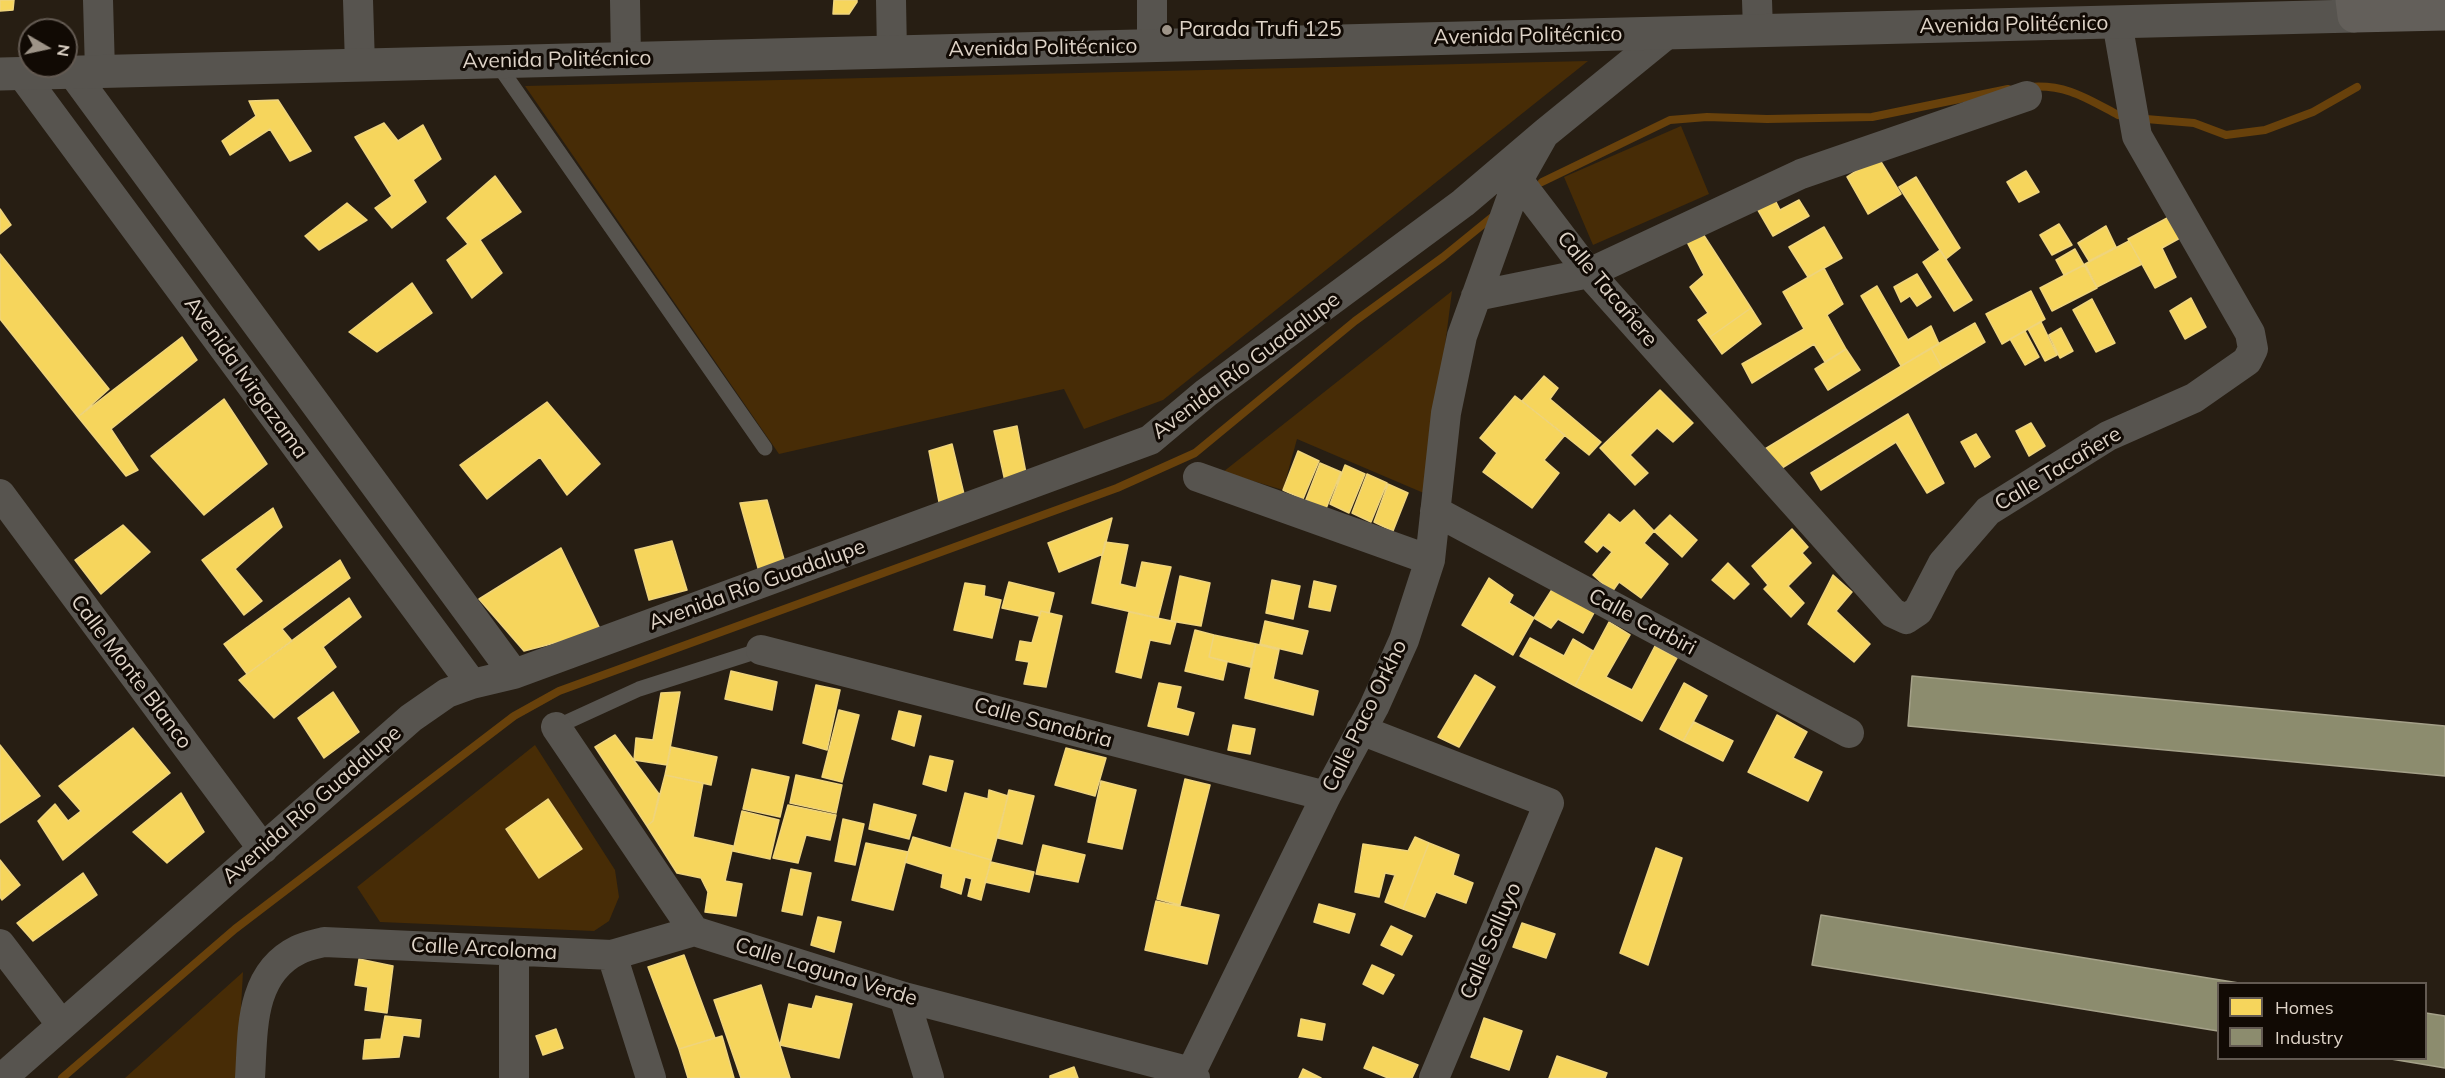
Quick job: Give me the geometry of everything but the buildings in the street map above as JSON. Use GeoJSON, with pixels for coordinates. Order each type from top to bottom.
{"type":"FeatureCollection","features":[{"type":"Feature","properties":{"kind":"main road","name":"Avenida Politécnico"},"geometry":{"type":"LineString","coordinates":[[2353,8],[2445,14]]}},
{"type":"Feature","properties":{"kind":"street"},"geometry":{"type":"LineString","coordinates":[[86,71],[98,0]]}},
{"type":"Feature","properties":{"kind":"street"},"geometry":{"type":"LineString","coordinates":[[358,0],[360,65]]}},
{"type":"Feature","properties":{"kind":"street"},"geometry":{"type":"LineString","coordinates":[[625,0],[626,58]]}},
{"type":"Feature","properties":{"kind":"street"},"geometry":{"type":"LineString","coordinates":[[891,0],[892,52]]}},
{"type":"Feature","properties":{"kind":"street"},"geometry":{"type":"LineString","coordinates":[[1152,0],[1152,45]]}},
{"type":"Feature","properties":{"kind":"street","name":"Avenida Politécnico"},"geometry":{"type":"LineString","coordinates":[[11,73],[1668,33],[1757,15],[2117,22],[2353,8]]}},
{"type":"Feature","properties":{"kind":"street","name":"Calle Tacañere"},"geometry":{"type":"LineString","coordinates":[[1518,180],[1589,273],[1893,613],[1906,619],[1918,611],[1943,563],[1988,512],[2108,436],[2194,398],[2247,361],[2253,349],[2250,333],[2137,136],[2117,22]]}},
{"type":"Feature","properties":{"kind":"street","name":"Avenida Río Guadalupe"},"geometry":{"type":"LineString","coordinates":[[2,1078],[411,718],[447,693],[472,684],[514,674],[1150,440],[1206,393],[1463,203],[1668,33]]}},
{"type":"Feature","properties":{"kind":"street","name":"Avenida Ivirgazama"},"geometry":{"type":"LineString","coordinates":[[86,71],[514,674]]}},
{"type":"Feature","properties":{"kind":"street","name":"Avenida Ivirgazama"},"geometry":{"type":"LineString","coordinates":[[11,73],[472,684]]}},
{"type":"Feature","properties":{"kind":"street"},"geometry":{"type":"LineString","coordinates":[[1476,296],[1589,273],[1801,174],[2027,96]]}},
{"type":"Feature","properties":{"kind":"street","name":"Calle Paco Orkho"},"geometry":{"type":"LineString","coordinates":[[1193,1076],[1326,796],[1374,707],[1404,640],[1430,560],[1446,413],[1462,336],[1518,180],[1544,134]]}},
{"type":"Feature","properties":{"kind":"street"},"geometry":{"type":"LineString","coordinates":[[1198,477],[1430,560]]}},
{"type":"Feature","properties":{"kind":"street","name":"Calle Monte Blanco"},"geometry":{"type":"LineString","coordinates":[[0,494],[263,849]]}},
{"type":"Feature","properties":{"kind":"street","name":"Calle Carbiri"},"geometry":{"type":"LineString","coordinates":[[1435,511],[1849,733]]}},
{"type":"Feature","properties":{"kind":"street","name":"Calle Sanabria"},"geometry":{"type":"LineString","coordinates":[[761,650],[1326,796]]}},
{"type":"Feature","properties":{"kind":"street"},"geometry":{"type":"LineString","coordinates":[[556,727],[694,931]]}},
{"type":"Feature","properties":{"kind":"street","name":"Calle Salluyo"},"geometry":{"type":"LineString","coordinates":[[1361,730],[1549,803],[1434,1078]]}},
{"type":"Feature","properties":{"kind":"street","name":"Calle Arcoloma"},"geometry":{"type":"LineString","coordinates":[[250,1078],[256,1008],[260,990],[276,964],[298,949],[324,942],[612,955],[694,931]]}},
{"type":"Feature","properties":{"kind":"street","name":"Calle Laguna Verde"},"geometry":{"type":"LineString","coordinates":[[694,931],[904,997],[1193,1076]]}},
{"type":"Feature","properties":{"kind":"street"},"geometry":{"type":"LineString","coordinates":[[0,945],[61,1024]]}},
{"type":"Feature","properties":{"kind":"street"},"geometry":{"type":"LineString","coordinates":[[513,1078],[514,951]]}},
{"type":"Feature","properties":{"kind":"street"},"geometry":{"type":"LineString","coordinates":[[612,955],[651,1078]]}},
{"type":"Feature","properties":{"kind":"street"},"geometry":{"type":"LineString","coordinates":[[904,997],[929,1078]]}},
{"type":"Feature","properties":{"kind":"lane"},"geometry":{"type":"LineString","coordinates":[[496,62],[765,448]]}},
{"type":"Feature","properties":{"kind":"lane"},"geometry":{"type":"LineString","coordinates":[[556,727],[639,689],[761,650]]}},
{"type":"Feature","properties":{"kind":"shaded area"},"geometry":{"type":"Polygon","coordinates":[[[1588,61],[1163,400],[1084,429],[1064,389],[779,454],[525,86],[1588,61]]]}},
{"type":"Feature","properties":{"kind":"shaded area"},"geometry":{"type":"Polygon","coordinates":[[[1681,126],[1709,194],[1593,245],[1564,177],[1681,126]]]}},
{"type":"Feature","properties":{"kind":"shaded area"},"geometry":{"type":"Polygon","coordinates":[[[1452,291],[1426,494],[1297,439],[1283,490],[1223,472],[1452,291]]]}},
{"type":"Feature","properties":{"kind":"shaded area"},"geometry":{"type":"Polygon","coordinates":[[[535,745],[615,870],[619,897],[609,921],[594,931],[380,922],[357,887],[535,745]]]}},
{"type":"Feature","properties":{"kind":"shaded area"},"geometry":{"type":"Polygon","coordinates":[[[243,972],[237,1078],[125,1078],[243,972]]]}},
{"type":"Feature","properties":{"kind":"waterway"},"geometry":{"type":"LineString","coordinates":[[2029,87],[2065,90],[2118,115]]}},
{"type":"Feature","properties":{"kind":"waterway"},"geometry":{"type":"LineString","coordinates":[[2146,119],[2194,123],[2226,135],[2265,130],[2313,112],[2357,87]]}},
{"type":"Feature","properties":{"kind":"waterway"},"geometry":{"type":"LineString","coordinates":[[1542,182],[1670,120],[1707,117],[1767,119],[1872,117],[2008,89]]}},
{"type":"Feature","properties":{"kind":"waterway"},"geometry":{"type":"LineString","coordinates":[[62,1078],[235,929],[514,716],[559,691],[1117,488],[1195,453],[1355,321],[1443,257],[1491,218]]}},
{"type":"Feature","properties":{"kind":"place","name":"Parada Trufi 125"},"geometry":{"type":"Point","coordinates":[1167,30]}}]}
